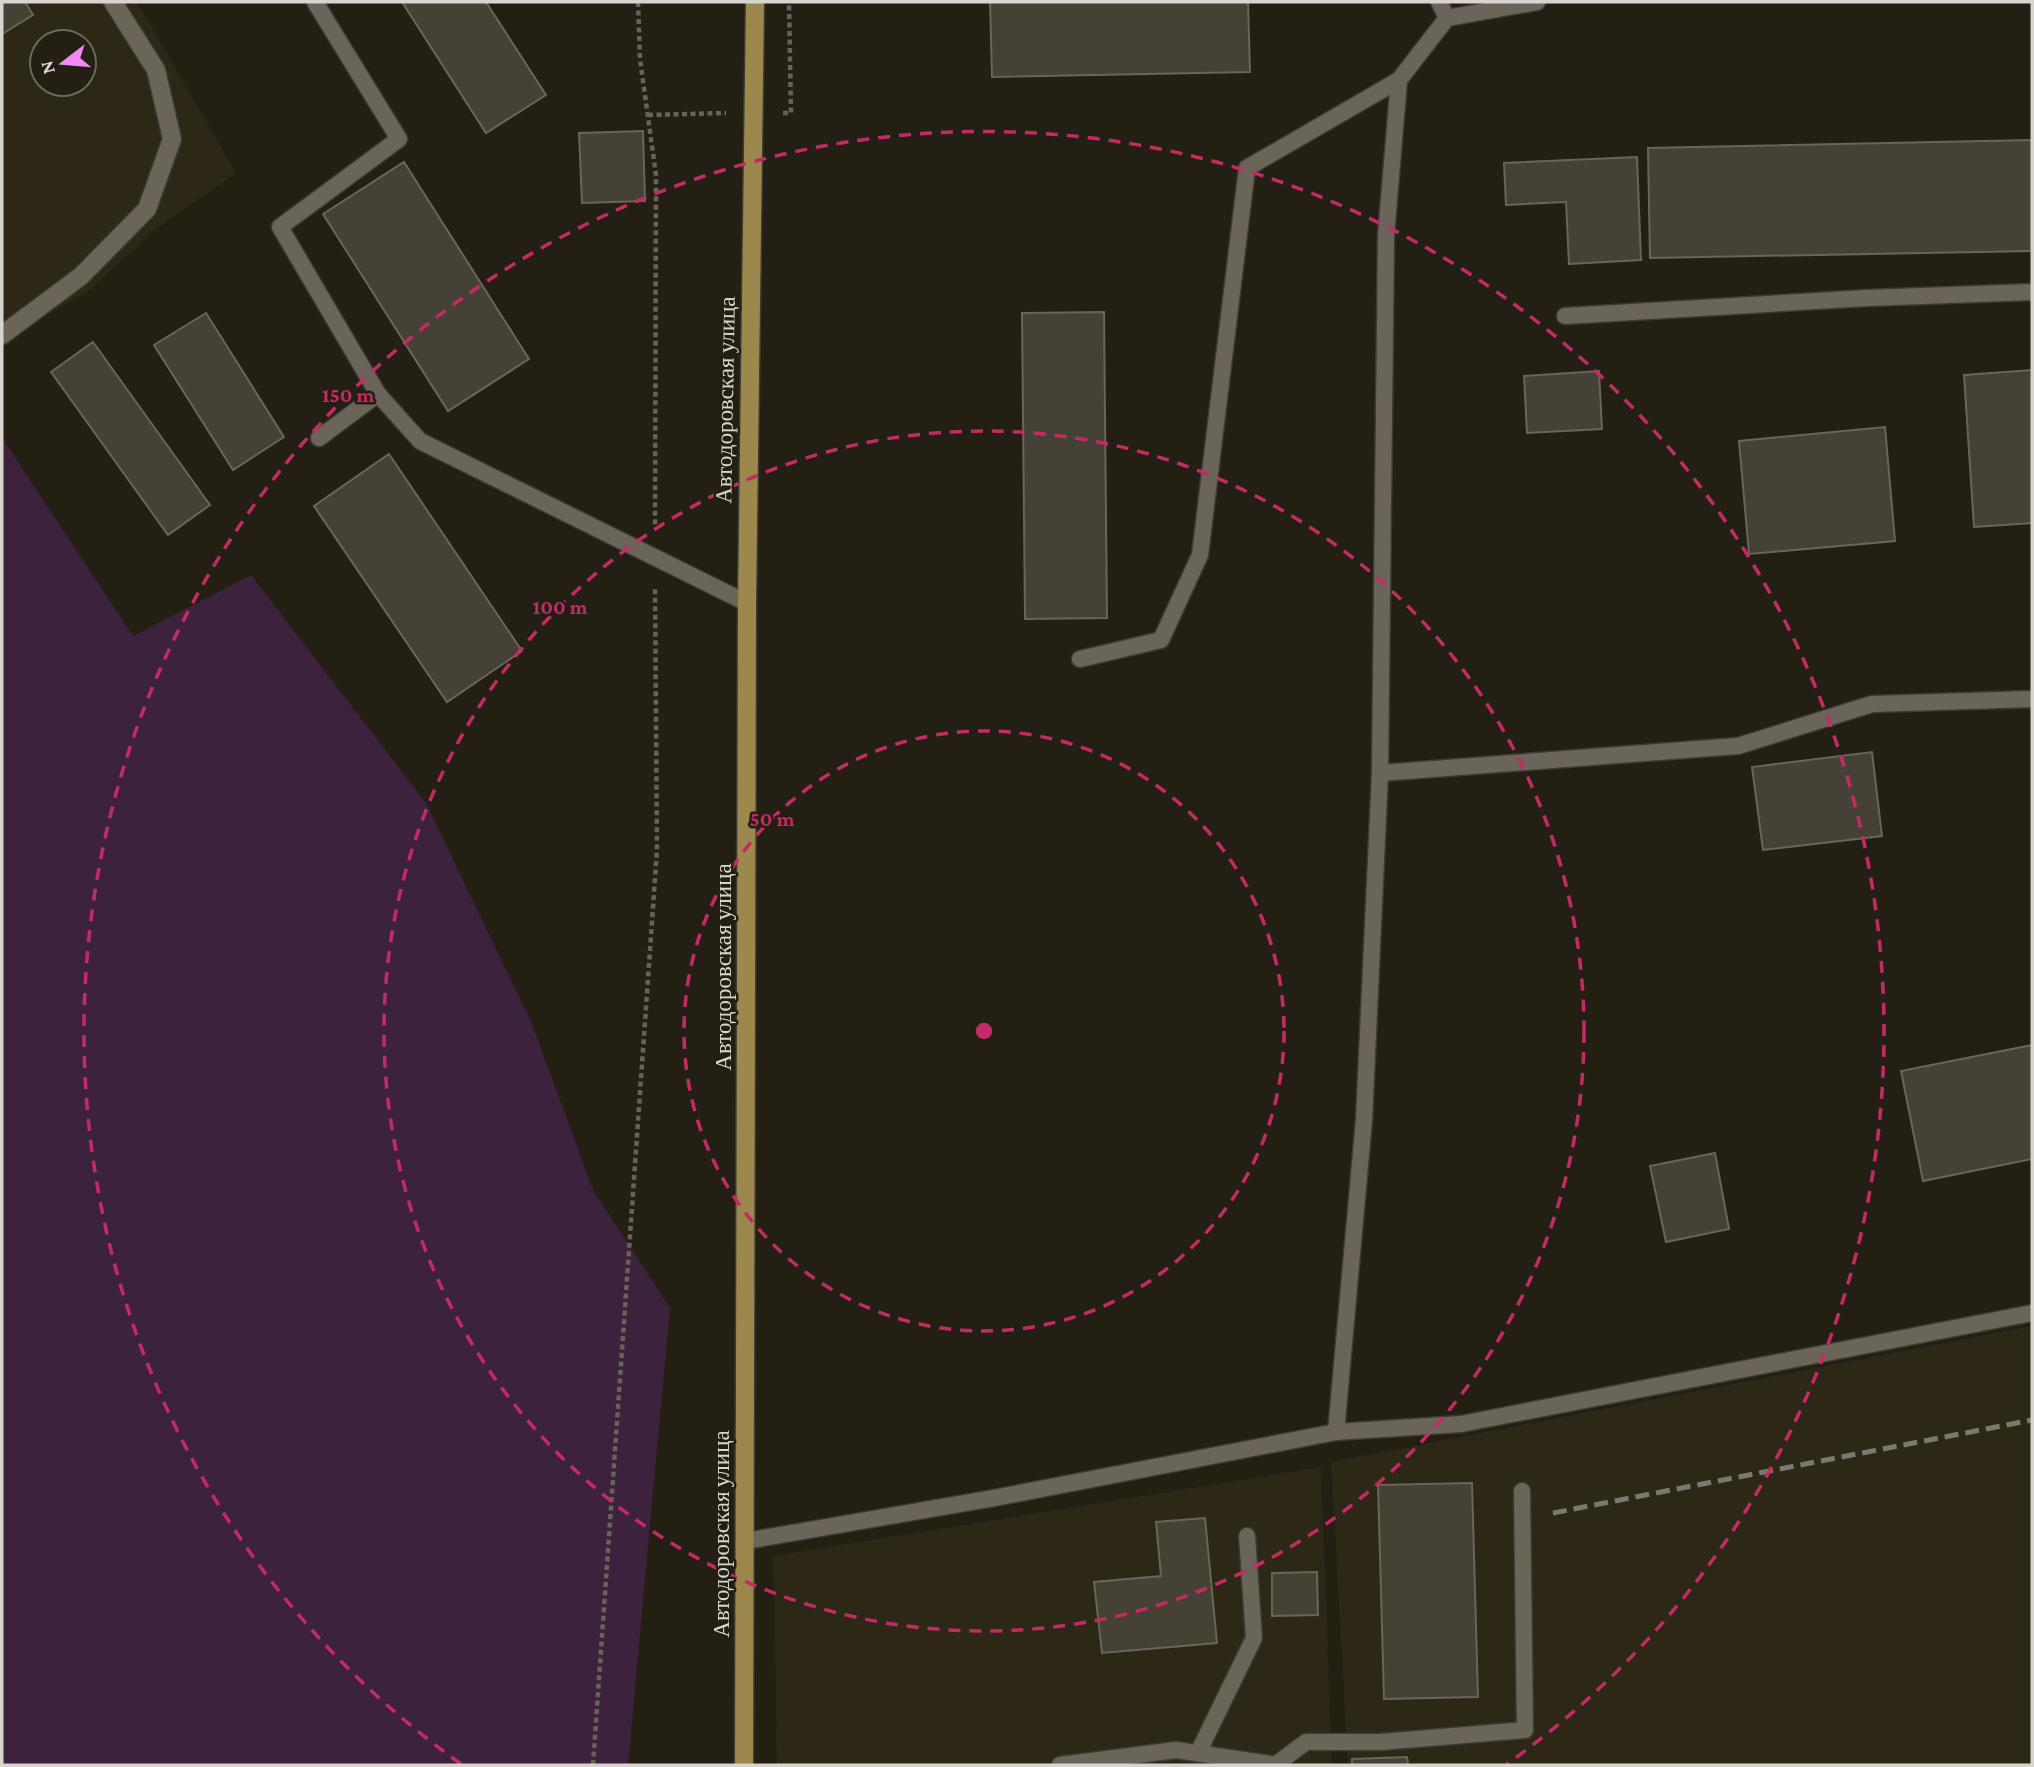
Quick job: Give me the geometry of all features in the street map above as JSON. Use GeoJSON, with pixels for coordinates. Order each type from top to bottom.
{"type":"FeatureCollection","features":[{"type":"Feature","properties":{"kind":"main road","name":"Автодоровская улица"},"geometry":{"type":"LineString","coordinates":[[744,1765],[747,603],[755,2]]}},
{"type":"Feature","properties":{"kind":"street"},"geometry":{"type":"LineString","coordinates":[[2,335],[81,276],[147,209],[172,139],[156,70],[113,2]]}},
{"type":"Feature","properties":{"kind":"lane"},"geometry":{"type":"LineString","coordinates":[[315,2],[399,139],[280,227],[378,394],[420,441],[747,603]]}},
{"type":"Feature","properties":{"kind":"lane"},"geometry":{"type":"LineString","coordinates":[[1439,2],[1447,18]]}},
{"type":"Feature","properties":{"kind":"lane"},"geometry":{"type":"LineString","coordinates":[[1080,659],[1161,640],[1200,555],[1247,168],[1399,80],[1447,18],[1536,2]]}},
{"type":"Feature","properties":{"kind":"lane"},"geometry":{"type":"LineString","coordinates":[[1336,1432],[1364,1121],[1380,772],[1386,235],[1399,80]]}},
{"type":"Feature","properties":{"kind":"lane"},"geometry":{"type":"LineString","coordinates":[[1565,316],[1867,298],[2032,292]]}},
{"type":"Feature","properties":{"kind":"lane"},"geometry":{"type":"LineString","coordinates":[[319,438],[378,394]]}},
{"type":"Feature","properties":{"kind":"lane"},"geometry":{"type":"LineString","coordinates":[[1380,772],[1738,746],[1872,704],[2032,699]]}},
{"type":"Feature","properties":{"kind":"lane"},"geometry":{"type":"LineString","coordinates":[[746,1541],[994,1498],[1336,1432],[1461,1424],[2032,1313]]}},
{"type":"Feature","properties":{"kind":"lane"},"geometry":{"type":"LineString","coordinates":[[1060,1765],[1177,1750],[1278,1764],[1306,1742],[1381,1742],[1525,1730],[1521,1491]]}},
{"type":"Feature","properties":{"kind":"lane"},"geometry":{"type":"LineString","coordinates":[[1198,1753],[1254,1638],[1247,1536]]}},
{"type":"Feature","properties":{"kind":"path"},"geometry":{"type":"LineString","coordinates":[[593,1765],[657,850],[656,175],[640,59],[638,2]]}},
{"type":"Feature","properties":{"kind":"path"},"geometry":{"type":"LineString","coordinates":[[648,115],[790,113],[789,2]]}},
{"type":"Feature","properties":{"kind":"shaded area"},"geometry":{"type":"Polygon","coordinates":[[[2,2],[137,2],[236,173],[156,229],[86,293],[2,339],[2,2]]]}},
{"type":"Feature","properties":{"kind":"shaded area"},"geometry":{"type":"Polygon","coordinates":[[[2,438],[133,636],[251,575],[426,803],[532,1024],[593,1190],[670,1308],[628,1765],[2,1765],[2,438]]]}},
{"type":"Feature","properties":{"kind":"shaded area"},"geometry":{"type":"Polygon","coordinates":[[[2032,1326],[2032,1765],[1348,1765],[1331,1462],[2032,1326]]]}},
{"type":"Feature","properties":{"kind":"shaded area"},"geometry":{"type":"Polygon","coordinates":[[[1321,1467],[1332,1765],[777,1765],[773,1556],[1321,1467]]]}},
{"type":"Feature","properties":{"kind":"building"},"geometry":{"type":"Polygon","coordinates":[[[2,2],[25,2],[33,15],[2,34],[2,2]]]}},
{"type":"Feature","properties":{"kind":"building"},"geometry":{"type":"Polygon","coordinates":[[[402,2],[486,2],[546,95],[486,133],[402,2]]]}},
{"type":"Feature","properties":{"kind":"building"},"geometry":{"type":"Polygon","coordinates":[[[990,2],[1248,2],[1250,72],[992,77],[990,2]]]}},
{"type":"Feature","properties":{"kind":"building"},"geometry":{"type":"Polygon","coordinates":[[[643,131],[645,201],[582,203],[579,133],[643,131]]]}},
{"type":"Feature","properties":{"kind":"building"},"geometry":{"type":"Polygon","coordinates":[[[2032,140],[2032,251],[1650,258],[1648,148],[2032,140]]]}},
{"type":"Feature","properties":{"kind":"building"},"geometry":{"type":"Polygon","coordinates":[[[1637,157],[1641,260],[1569,264],[1566,202],[1506,205],[1504,163],[1637,157]]]}},
{"type":"Feature","properties":{"kind":"building"},"geometry":{"type":"Polygon","coordinates":[[[404,162],[529,359],[448,411],[323,214],[404,162]]]}},
{"type":"Feature","properties":{"kind":"building"},"geometry":{"type":"Polygon","coordinates":[[[1104,312],[1107,618],[1025,619],[1022,313],[1104,312]]]}},
{"type":"Feature","properties":{"kind":"building"},"geometry":{"type":"Polygon","coordinates":[[[206,313],[284,437],[233,470],[154,345],[206,313]]]}},
{"type":"Feature","properties":{"kind":"building"},"geometry":{"type":"Polygon","coordinates":[[[93,342],[210,505],[168,535],[51,372],[93,342]]]}},
{"type":"Feature","properties":{"kind":"building"},"geometry":{"type":"Polygon","coordinates":[[[2032,370],[2032,523],[1974,527],[1964,375],[2032,370]]]}},
{"type":"Feature","properties":{"kind":"building"},"geometry":{"type":"Polygon","coordinates":[[[1599,371],[1602,429],[1527,433],[1524,376],[1599,371]]]}},
{"type":"Feature","properties":{"kind":"building"},"geometry":{"type":"Polygon","coordinates":[[[1885,427],[1895,541],[1749,554],[1739,441],[1885,427]]]}},
{"type":"Feature","properties":{"kind":"building"},"geometry":{"type":"Polygon","coordinates":[[[389,454],[522,651],[447,702],[314,506],[389,454]]]}},
{"type":"Feature","properties":{"kind":"building"},"geometry":{"type":"Polygon","coordinates":[[[1872,752],[1882,836],[1763,850],[1752,767],[1872,752]]]}},
{"type":"Feature","properties":{"kind":"building"},"geometry":{"type":"Polygon","coordinates":[[[2032,1045],[2032,1159],[1923,1181],[1901,1071],[2032,1045]]]}},
{"type":"Feature","properties":{"kind":"building"},"geometry":{"type":"Polygon","coordinates":[[[1715,1153],[1729,1229],[1666,1242],[1650,1166],[1715,1153]]]}},
{"type":"Feature","properties":{"kind":"building"},"geometry":{"type":"Polygon","coordinates":[[[1472,1483],[1478,1697],[1384,1699],[1378,1485],[1472,1483]]]}},
{"type":"Feature","properties":{"kind":"building"},"geometry":{"type":"Polygon","coordinates":[[[1205,1518],[1217,1643],[1102,1653],[1094,1582],[1161,1576],[1156,1522],[1205,1518]]]}},
{"type":"Feature","properties":{"kind":"building"},"geometry":{"type":"Polygon","coordinates":[[[1317,1572],[1318,1615],[1272,1616],[1272,1573],[1317,1572]]]}},
{"type":"Feature","properties":{"kind":"building"},"geometry":{"type":"Polygon","coordinates":[[[1407,1757],[1408,1765],[1352,1765],[1352,1759],[1407,1757]]]}},
{"type":"Feature","properties":{"kind":"railway"},"geometry":{"type":"LineString","coordinates":[[1553,1513],[2032,1420]]}}]}
